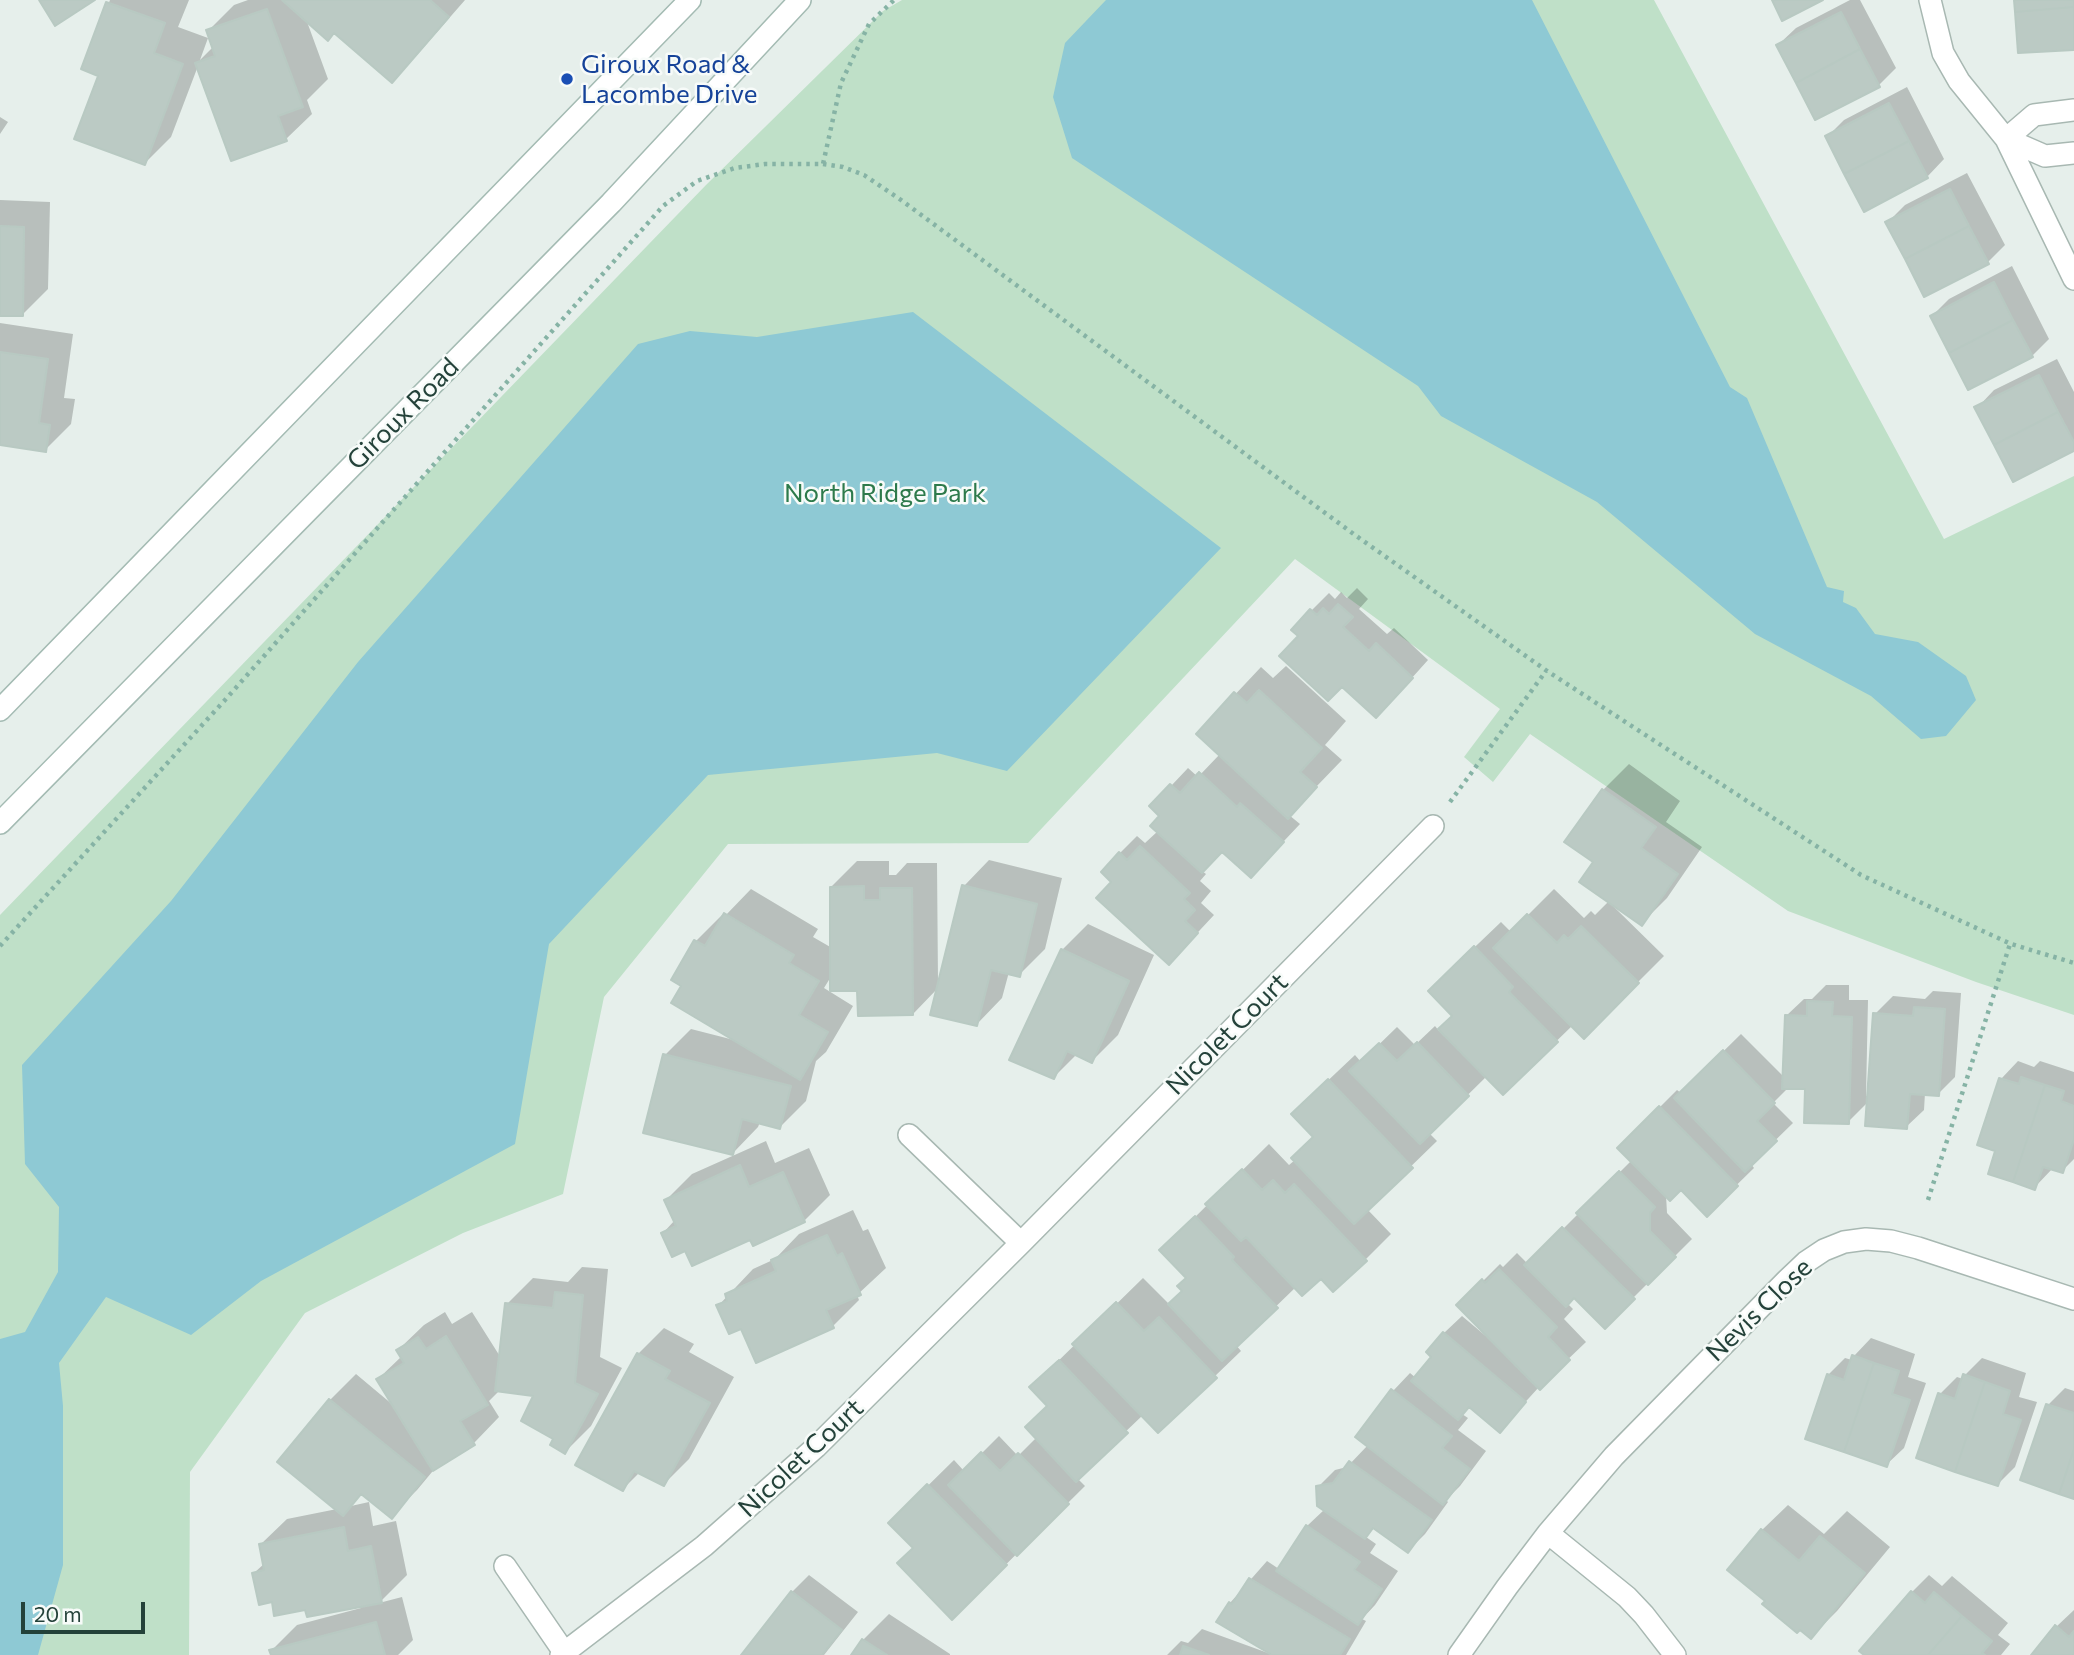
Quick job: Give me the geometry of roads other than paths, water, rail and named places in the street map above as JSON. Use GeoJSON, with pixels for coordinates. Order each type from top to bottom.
{"type":"FeatureCollection","features":[{"type":"Feature","properties":{"kind":"street"},"geometry":{"type":"LineString","coordinates":[[0,710],[690,0]]}},
{"type":"Feature","properties":{"kind":"street","name":"Giroux Road"},"geometry":{"type":"LineString","coordinates":[[0,823],[602,213],[800,0]]}},
{"type":"Feature","properties":{"kind":"street"},"geometry":{"type":"LineString","coordinates":[[1930,0],[1942,53],[1959,81],[2006,139],[2074,279]]}},
{"type":"Feature","properties":{"kind":"street"},"geometry":{"type":"LineString","coordinates":[[2006,139],[2034,115],[2074,110]]}},
{"type":"Feature","properties":{"kind":"street"},"geometry":{"type":"LineString","coordinates":[[2006,139],[2045,156],[2074,153]]}},
{"type":"Feature","properties":{"kind":"street","name":"Nicolet Court"},"geometry":{"type":"LineString","coordinates":[[505,1566],[564,1654],[704,1546],[816,1447],[1433,826]]}},
{"type":"Feature","properties":{"kind":"street"},"geometry":{"type":"LineString","coordinates":[[909,1135],[1021,1243]]}},
{"type":"Feature","properties":{"kind":"street","name":"Nevis Close"},"geometry":{"type":"LineString","coordinates":[[1459,1655],[1548,1533],[1614,1456],[1787,1280],[1824,1250],[1844,1241],[1891,1241],[2074,1299]]}},
{"type":"Feature","properties":{"kind":"street"},"geometry":{"type":"LineString","coordinates":[[1548,1533],[1627,1597],[1675,1655]]}},
{"type":"Feature","properties":{"kind":"water"},"geometry":{"type":"Polygon","coordinates":[[[1106,0],[1532,0],[1730,387],[1747,398],[1827,587],[1844,591],[1843,602],[1856,608],[1875,634],[1918,642],[1966,676],[1976,700],[1946,736],[1921,739],[1871,696],[1755,634],[1597,502],[1441,416],[1418,386],[1072,158],[1053,97],[1065,43],[1106,0]]]}},
{"type":"Feature","properties":{"kind":"water"},"geometry":{"type":"Polygon","coordinates":[[[913,312],[1221,548],[1007,771],[937,753],[708,775],[549,944],[515,1144],[261,1281],[191,1335],[106,1297],[59,1363],[63,1406],[63,1565],[38,1655],[0,1655],[0,1339],[25,1332],[58,1272],[59,1207],[25,1164],[22,1065],[171,901],[358,662],[638,344],[690,331],[757,337],[913,312]]]}},
{"type":"Feature","properties":{"kind":"place","name":"Giroux Road & Lacombe Drive"},"geometry":{"type":"Point","coordinates":[567,79]}},
{"type":"Feature","properties":{"kind":"park label","name":"North Ridge Park"},"geometry":{"type":"Point","coordinates":[885,493]}}]}
